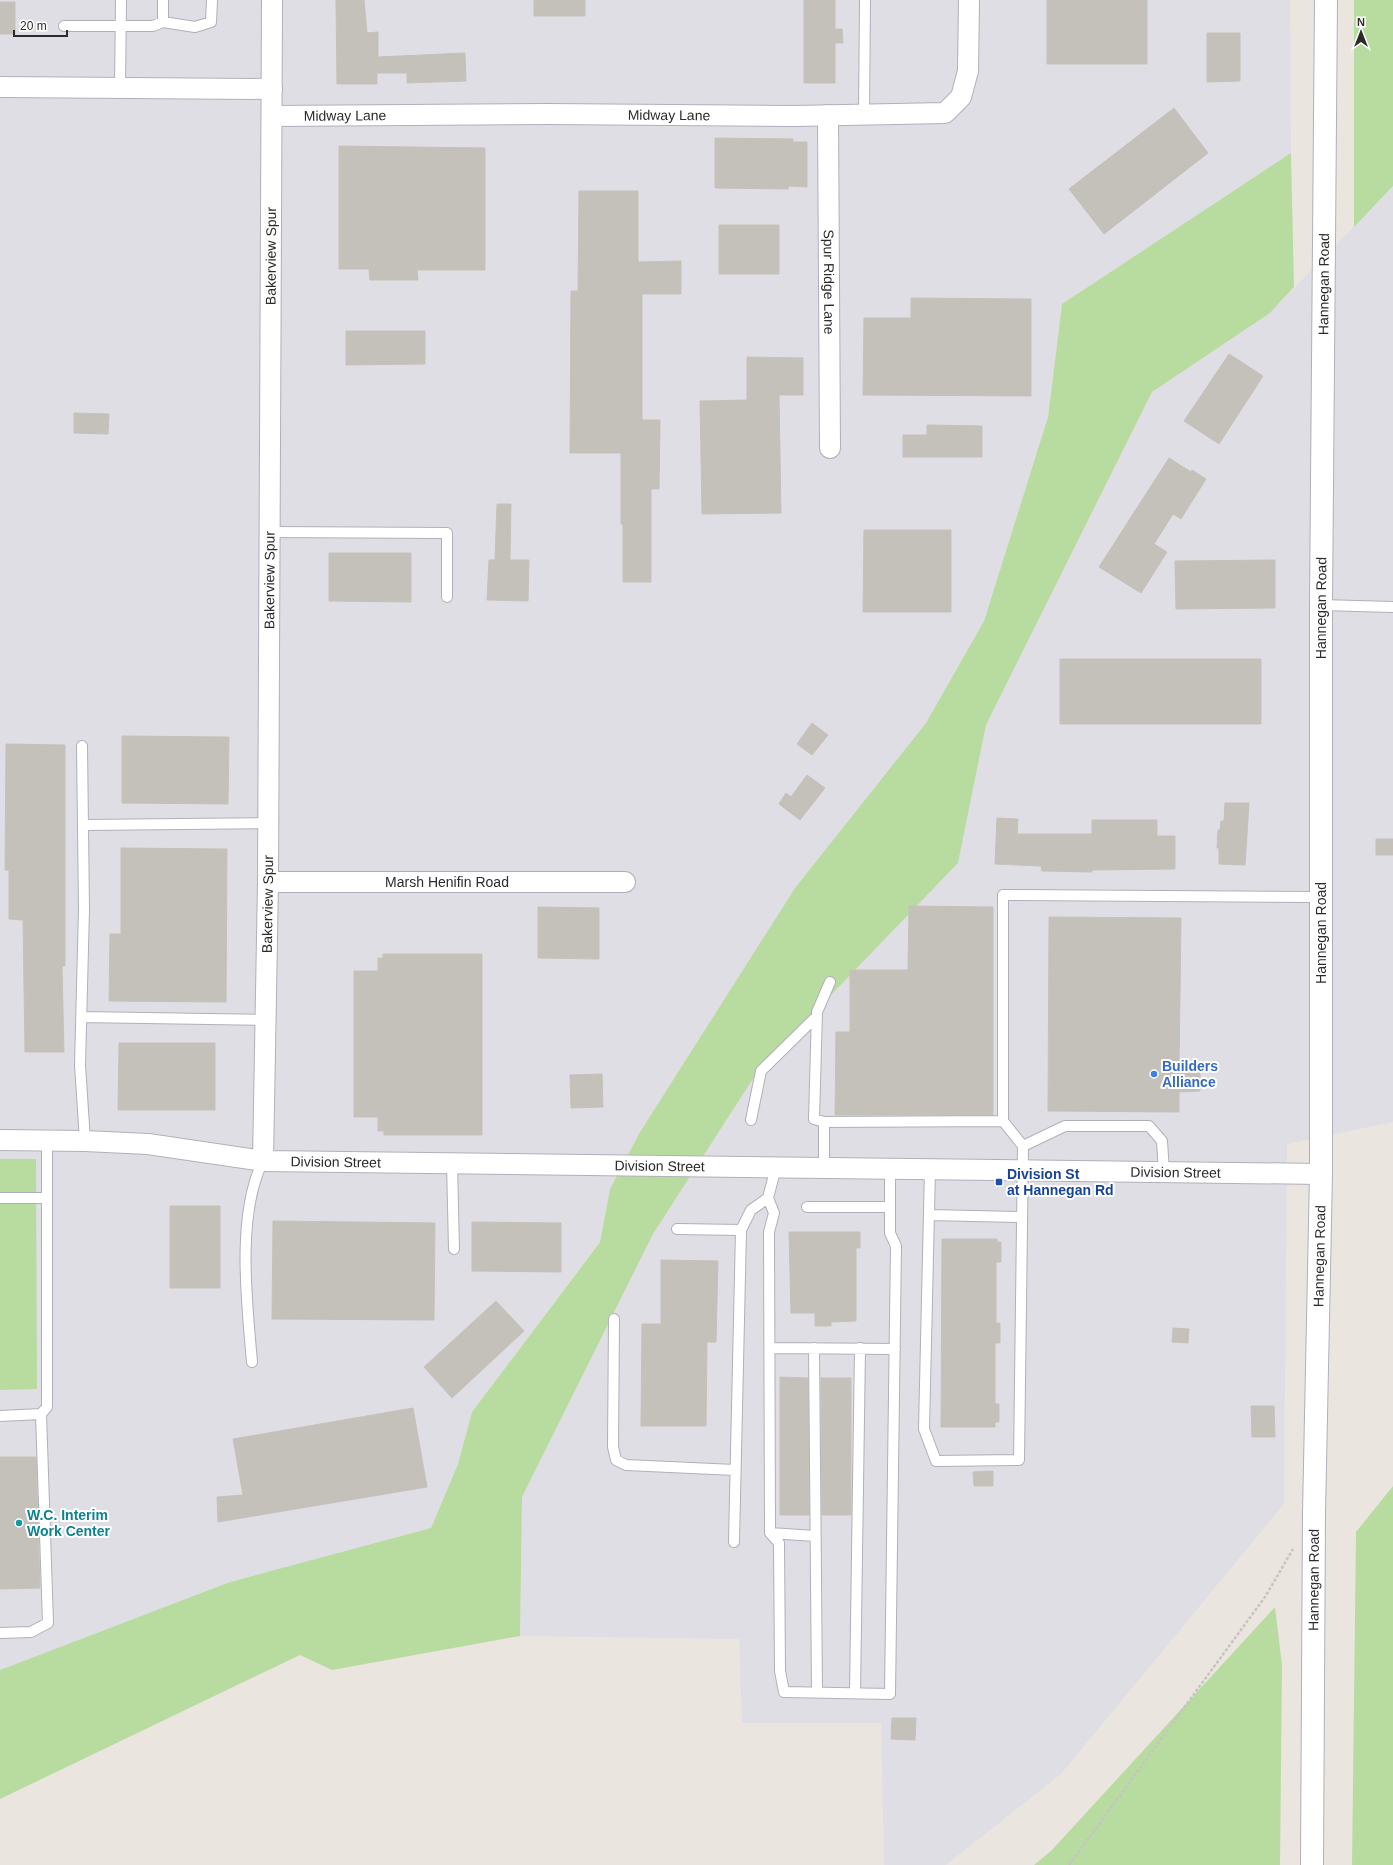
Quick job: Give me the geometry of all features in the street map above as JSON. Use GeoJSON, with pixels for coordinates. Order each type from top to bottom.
{"type":"FeatureCollection","features":[{"type":"Feature","properties":{"kind":"main road","name":"Hannegan Road"},"geometry":{"type":"LineString","coordinates":[[1312,1865],[1314,1505],[1321,1174],[1321,605],[1326,0]]}},
{"type":"Feature","properties":{"kind":"street","name":"Bakerview Spur"},"geometry":{"type":"LineString","coordinates":[[263,1161],[269,823],[272,0]]}},
{"type":"Feature","properties":{"kind":"street","name":"Midway Lane"},"geometry":{"type":"LineString","coordinates":[[272,116],[540,114],[828,115],[945,113],[961,97],[968,71],[969,0]]}},
{"type":"Feature","properties":{"kind":"street"},"geometry":{"type":"LineString","coordinates":[[0,87],[272,89]]}},
{"type":"Feature","properties":{"kind":"street","name":"Spur Ridge Lane"},"geometry":{"type":"LineString","coordinates":[[828,115],[830,448]]}},
{"type":"Feature","properties":{"kind":"street","name":"Marsh Henifin Road"},"geometry":{"type":"LineString","coordinates":[[268,882],[625,882]]}},
{"type":"Feature","properties":{"kind":"street","name":"Division Street"},"geometry":{"type":"LineString","coordinates":[[0,1140],[85,1141],[148,1144],[263,1161],[1321,1174]]}},
{"type":"Feature","properties":{"kind":"lane"},"geometry":{"type":"LineString","coordinates":[[120,88],[121,0]]}},
{"type":"Feature","properties":{"kind":"lane"},"geometry":{"type":"LineString","coordinates":[[162,0],[162,22]]}},
{"type":"Feature","properties":{"kind":"lane"},"geometry":{"type":"LineString","coordinates":[[64,26],[153,26],[162,22],[195,26],[211,22],[212,0]]}},
{"type":"Feature","properties":{"kind":"lane"},"geometry":{"type":"LineString","coordinates":[[864,114],[865,0]]}},
{"type":"Feature","properties":{"kind":"lane"},"geometry":{"type":"LineString","coordinates":[[270,532],[447,533],[447,597]]}},
{"type":"Feature","properties":{"kind":"lane"},"geometry":{"type":"LineString","coordinates":[[1321,605],[1393,607]]}},
{"type":"Feature","properties":{"kind":"lane"},"geometry":{"type":"LineString","coordinates":[[82,746],[84,910],[80,1065],[85,1141]]}},
{"type":"Feature","properties":{"kind":"lane"},"geometry":{"type":"LineString","coordinates":[[83,825],[269,823]]}},
{"type":"Feature","properties":{"kind":"lane"},"geometry":{"type":"LineString","coordinates":[[930,1169],[924,1429],[936,1461],[1019,1460],[1024,1146],[1003,1121],[1003,895],[1321,897]]}},
{"type":"Feature","properties":{"kind":"lane"},"geometry":{"type":"LineString","coordinates":[[830,982],[817,1012],[814,1119],[824,1122],[1003,1121]]}},
{"type":"Feature","properties":{"kind":"lane"},"geometry":{"type":"LineString","coordinates":[[751,1120],[761,1071],[817,1016]]}},
{"type":"Feature","properties":{"kind":"lane"},"geometry":{"type":"LineString","coordinates":[[81,1017],[266,1020]]}},
{"type":"Feature","properties":{"kind":"lane"},"geometry":{"type":"LineString","coordinates":[[824,1122],[824,1168]]}},
{"type":"Feature","properties":{"kind":"lane"},"geometry":{"type":"LineString","coordinates":[[1024,1146],[1065,1126],[1149,1126],[1162,1141],[1164,1172]]}},
{"type":"Feature","properties":{"kind":"lane"},"geometry":{"type":"LineString","coordinates":[[0,1633],[31,1632],[48,1623],[42,1414],[46,1407],[47,1140]]}},
{"type":"Feature","properties":{"kind":"lane"},"geometry":{"type":"LineString","coordinates":[[252,1362],[247,1301],[247,1238],[255,1177],[263,1161]]}},
{"type":"Feature","properties":{"kind":"lane"},"geometry":{"type":"LineString","coordinates":[[452,1163],[454,1248]]}},
{"type":"Feature","properties":{"kind":"lane"},"geometry":{"type":"LineString","coordinates":[[776,1167],[768,1198],[774,1213],[769,1232],[770,1533],[779,1543],[780,1670],[784,1692],[890,1694],[896,1246],[890,1233],[890,1168]]}},
{"type":"Feature","properties":{"kind":"lane"},"geometry":{"type":"LineString","coordinates":[[0,1198],[47,1198]]}},
{"type":"Feature","properties":{"kind":"lane"},"geometry":{"type":"LineString","coordinates":[[734,1542],[741,1230],[751,1210],[768,1198]]}},
{"type":"Feature","properties":{"kind":"lane"},"geometry":{"type":"LineString","coordinates":[[807,1208],[890,1207]]}},
{"type":"Feature","properties":{"kind":"lane"},"geometry":{"type":"LineString","coordinates":[[929,1215],[1022,1217]]}},
{"type":"Feature","properties":{"kind":"lane"},"geometry":{"type":"LineString","coordinates":[[677,1229],[741,1230]]}},
{"type":"Feature","properties":{"kind":"lane"},"geometry":{"type":"LineString","coordinates":[[614,1319],[613,1448],[616,1460],[626,1465],[735,1470]]}},
{"type":"Feature","properties":{"kind":"lane"},"geometry":{"type":"LineString","coordinates":[[770,1348],[895,1349]]}},
{"type":"Feature","properties":{"kind":"lane"},"geometry":{"type":"LineString","coordinates":[[814,1348],[817,1692]]}},
{"type":"Feature","properties":{"kind":"lane"},"geometry":{"type":"LineString","coordinates":[[855,1693],[860,1348]]}},
{"type":"Feature","properties":{"kind":"lane"},"geometry":{"type":"LineString","coordinates":[[0,1416],[42,1414]]}},
{"type":"Feature","properties":{"kind":"lane"},"geometry":{"type":"LineString","coordinates":[[770,1533],[815,1536]]}},
{"type":"Feature","properties":{"kind":"path"},"geometry":{"type":"LineString","coordinates":[[1069,1865],[1265,1597],[1295,1545]]}},
{"type":"Feature","properties":{"kind":"shaded area"},"geometry":{"type":"Polygon","coordinates":[[[0,0],[1290,0],[1291,153],[1062,304],[1048,417],[984,621],[926,723],[795,888],[640,1132],[610,1189],[600,1241],[472,1412],[458,1464],[431,1528],[230,1582],[0,1670],[0,0]]]}},
{"type":"Feature","properties":{"kind":"shaded area"},"geometry":{"type":"Polygon","coordinates":[[[1393,186],[1393,1122],[1287,1144],[1284,1504],[1061,1774],[946,1865],[884,1865],[881,1723],[742,1723],[739,1639],[520,1636],[522,1497],[653,1234],[758,1071],[958,863],[986,725],[1152,392],[1270,313],[1393,186]]]}},
{"type":"Feature","properties":{"kind":"green space"},"geometry":{"type":"Polygon","coordinates":[[[1354,0],[1393,0],[1393,186],[1354,227],[1354,0]]]}},
{"type":"Feature","properties":{"kind":"green space"},"geometry":{"type":"Polygon","coordinates":[[[1291,153],[1294,287],[1270,313],[1152,392],[986,725],[958,863],[758,1071],[653,1234],[522,1497],[520,1636],[332,1670],[300,1655],[0,1799],[0,1670],[230,1582],[431,1528],[458,1464],[472,1412],[600,1242],[610,1189],[640,1132],[795,888],[926,723],[984,621],[1048,417],[1062,304],[1291,153]]]}},
{"type":"Feature","properties":{"kind":"green space"},"geometry":{"type":"Polygon","coordinates":[[[0,1159],[36,1159],[37,1389],[0,1390],[0,1159]]]}},
{"type":"Feature","properties":{"kind":"green space"},"geometry":{"type":"Polygon","coordinates":[[[1393,1486],[1393,1865],[1352,1865],[1356,1532],[1393,1486]]]}},
{"type":"Feature","properties":{"kind":"green space"},"geometry":{"type":"Polygon","coordinates":[[[1275,1607],[1282,1665],[1280,1865],[1034,1865],[1051,1851],[1275,1607]]]}},
{"type":"Feature","properties":{"kind":"building"},"geometry":{"type":"Polygon","coordinates":[[[336,0],[364,0],[367,33],[378,32],[378,57],[465,53],[466,81],[407,83],[407,73],[377,73],[377,84],[337,84],[336,0]]]}},
{"type":"Feature","properties":{"kind":"building"},"geometry":{"type":"Polygon","coordinates":[[[534,0],[585,0],[585,16],[534,16],[534,0]]]}},
{"type":"Feature","properties":{"kind":"building"},"geometry":{"type":"Polygon","coordinates":[[[804,0],[835,0],[835,29],[842,29],[843,43],[835,43],[835,83],[804,83],[804,0]]]}},
{"type":"Feature","properties":{"kind":"building"},"geometry":{"type":"Polygon","coordinates":[[[1047,0],[1147,0],[1147,64],[1047,64],[1047,0]]]}},
{"type":"Feature","properties":{"kind":"building"},"geometry":{"type":"Polygon","coordinates":[[[0,2],[15,2],[15,34],[0,34],[0,2]]]}},
{"type":"Feature","properties":{"kind":"building"},"geometry":{"type":"Polygon","coordinates":[[[1207,33],[1240,33],[1240,81],[1207,82],[1207,33]]]}},
{"type":"Feature","properties":{"kind":"building"},"geometry":{"type":"Polygon","coordinates":[[[1174,108],[1208,153],[1104,234],[1069,189],[1174,108]]]}},
{"type":"Feature","properties":{"kind":"building"},"geometry":{"type":"Polygon","coordinates":[[[715,138],[793,139],[793,142],[807,142],[807,187],[789,186],[788,189],[715,188],[715,138]]]}},
{"type":"Feature","properties":{"kind":"building"},"geometry":{"type":"Polygon","coordinates":[[[339,146],[485,148],[485,270],[417,270],[418,280],[370,280],[369,269],[339,269],[339,146]]]}},
{"type":"Feature","properties":{"kind":"building"},"geometry":{"type":"Polygon","coordinates":[[[579,191],[638,191],[638,262],[681,261],[681,294],[642,294],[642,420],[660,420],[659,489],[651,489],[651,582],[623,582],[621,453],[570,453],[571,291],[578,291],[579,191]]]}},
{"type":"Feature","properties":{"kind":"building"},"geometry":{"type":"Polygon","coordinates":[[[719,225],[779,225],[779,274],[719,274],[719,225]]]}},
{"type":"Feature","properties":{"kind":"building"},"geometry":{"type":"Polygon","coordinates":[[[911,298],[1031,299],[1031,396],[863,395],[864,318],[911,318],[911,298]]]}},
{"type":"Feature","properties":{"kind":"building"},"geometry":{"type":"Polygon","coordinates":[[[346,331],[425,331],[425,364],[346,365],[346,331]]]}},
{"type":"Feature","properties":{"kind":"building"},"geometry":{"type":"Polygon","coordinates":[[[1229,354],[1263,376],[1219,444],[1184,421],[1229,354]]]}},
{"type":"Feature","properties":{"kind":"building"},"geometry":{"type":"Polygon","coordinates":[[[747,357],[803,358],[803,395],[779,395],[781,513],[702,514],[700,401],[747,400],[747,357]]]}},
{"type":"Feature","properties":{"kind":"building"},"geometry":{"type":"Polygon","coordinates":[[[74,413],[109,414],[108,434],[74,433],[74,413]]]}},
{"type":"Feature","properties":{"kind":"building"},"geometry":{"type":"Polygon","coordinates":[[[927,425],[982,426],[982,457],[903,457],[903,435],[927,435],[927,425]]]}},
{"type":"Feature","properties":{"kind":"building"},"geometry":{"type":"Polygon","coordinates":[[[1169,458],[1191,472],[1192,470],[1206,479],[1181,519],[1173,514],[1154,544],[1167,552],[1141,593],[1099,567],[1169,458]]]}},
{"type":"Feature","properties":{"kind":"building"},"geometry":{"type":"Polygon","coordinates":[[[497,504],[511,504],[510,560],[529,560],[528,601],[487,600],[489,560],[495,560],[497,504]]]}},
{"type":"Feature","properties":{"kind":"building"},"geometry":{"type":"Polygon","coordinates":[[[864,530],[951,530],[951,612],[863,612],[864,530]]]}},
{"type":"Feature","properties":{"kind":"building"},"geometry":{"type":"Polygon","coordinates":[[[329,553],[411,553],[411,602],[329,601],[329,553]]]}},
{"type":"Feature","properties":{"kind":"building"},"geometry":{"type":"Polygon","coordinates":[[[1275,560],[1275,608],[1176,609],[1175,561],[1275,560]]]}},
{"type":"Feature","properties":{"kind":"building"},"geometry":{"type":"Polygon","coordinates":[[[1060,659],[1261,659],[1261,724],[1060,724],[1060,659]]]}},
{"type":"Feature","properties":{"kind":"building"},"geometry":{"type":"Polygon","coordinates":[[[812,723],[828,735],[812,755],[797,744],[812,723]]]}},
{"type":"Feature","properties":{"kind":"building"},"geometry":{"type":"Polygon","coordinates":[[[122,736],[229,737],[228,804],[122,803],[122,736]]]}},
{"type":"Feature","properties":{"kind":"building"},"geometry":{"type":"Polygon","coordinates":[[[6,744],[65,745],[65,966],[62,966],[64,1052],[25,1052],[23,920],[9,919],[9,870],[5,870],[6,744]]]}},
{"type":"Feature","properties":{"kind":"building"},"geometry":{"type":"Polygon","coordinates":[[[807,775],[825,788],[800,820],[779,804],[786,793],[791,797],[807,775]]]}},
{"type":"Feature","properties":{"kind":"building"},"geometry":{"type":"Polygon","coordinates":[[[1225,803],[1249,803],[1245,865],[1219,864],[1219,848],[1217,848],[1218,830],[1220,830],[1221,821],[1224,821],[1225,803]]]}},
{"type":"Feature","properties":{"kind":"building"},"geometry":{"type":"Polygon","coordinates":[[[997,818],[1018,819],[1017,834],[1092,834],[1092,820],[1157,820],[1157,836],[1175,836],[1175,869],[1092,870],[1092,872],[1042,871],[1041,866],[995,864],[997,818]]]}},
{"type":"Feature","properties":{"kind":"building"},"geometry":{"type":"Polygon","coordinates":[[[1376,839],[1393,839],[1393,855],[1376,855],[1376,839]]]}},
{"type":"Feature","properties":{"kind":"building"},"geometry":{"type":"Polygon","coordinates":[[[121,848],[227,849],[226,1002],[109,1001],[110,934],[121,934],[121,848]]]}},
{"type":"Feature","properties":{"kind":"building"},"geometry":{"type":"Polygon","coordinates":[[[909,906],[993,907],[993,1115],[835,1115],[836,1032],[850,1032],[850,970],[908,970],[909,906]]]}},
{"type":"Feature","properties":{"kind":"building"},"geometry":{"type":"Polygon","coordinates":[[[538,907],[599,908],[599,959],[538,958],[538,907]]]}},
{"type":"Feature","properties":{"kind":"building"},"geometry":{"type":"Polygon","coordinates":[[[1049,917],[1181,918],[1179,1070],[1200,1070],[1200,1091],[1179,1092],[1179,1112],[1048,1111],[1049,917]]]}},
{"type":"Feature","properties":{"kind":"building"},"geometry":{"type":"Polygon","coordinates":[[[383,954],[482,954],[482,1135],[384,1135],[384,1131],[378,1131],[378,1117],[354,1117],[354,971],[378,971],[378,958],[383,958],[383,954]]]}},
{"type":"Feature","properties":{"kind":"building"},"geometry":{"type":"Polygon","coordinates":[[[119,1043],[215,1043],[215,1110],[118,1110],[119,1043]]]}},
{"type":"Feature","properties":{"kind":"building"},"geometry":{"type":"Polygon","coordinates":[[[602,1074],[603,1107],[571,1108],[570,1075],[602,1074]]]}},
{"type":"Feature","properties":{"kind":"building"},"geometry":{"type":"Polygon","coordinates":[[[170,1206],[220,1206],[220,1288],[170,1288],[170,1206]]]}},
{"type":"Feature","properties":{"kind":"building"},"geometry":{"type":"Polygon","coordinates":[[[273,1221],[435,1223],[434,1320],[272,1319],[273,1221]]]}},
{"type":"Feature","properties":{"kind":"building"},"geometry":{"type":"Polygon","coordinates":[[[472,1222],[561,1223],[561,1272],[472,1271],[472,1222]]]}},
{"type":"Feature","properties":{"kind":"building"},"geometry":{"type":"Polygon","coordinates":[[[789,1232],[860,1232],[860,1248],[856,1248],[856,1321],[831,1322],[831,1326],[815,1326],[815,1313],[791,1313],[789,1232]]]}},
{"type":"Feature","properties":{"kind":"building"},"geometry":{"type":"Polygon","coordinates":[[[942,1239],[997,1239],[997,1242],[1001,1242],[1001,1262],[996,1262],[996,1323],[1000,1323],[1000,1343],[995,1343],[995,1404],[999,1404],[999,1422],[995,1422],[995,1427],[941,1427],[942,1239]]]}},
{"type":"Feature","properties":{"kind":"building"},"geometry":{"type":"Polygon","coordinates":[[[661,1260],[718,1261],[716,1342],[707,1342],[706,1426],[641,1426],[642,1324],[661,1324],[661,1260]]]}},
{"type":"Feature","properties":{"kind":"building"},"geometry":{"type":"Polygon","coordinates":[[[496,1301],[524,1331],[452,1398],[424,1367],[496,1301]]]}},
{"type":"Feature","properties":{"kind":"building"},"geometry":{"type":"Polygon","coordinates":[[[1173,1328],[1189,1329],[1188,1343],[1172,1342],[1173,1328]]]}},
{"type":"Feature","properties":{"kind":"building"},"geometry":{"type":"Polygon","coordinates":[[[780,1377],[808,1378],[809,1515],[780,1515],[780,1377]]]}},
{"type":"Feature","properties":{"kind":"building"},"geometry":{"type":"Polygon","coordinates":[[[821,1378],[851,1378],[851,1515],[822,1515],[821,1378]]]}},
{"type":"Feature","properties":{"kind":"building"},"geometry":{"type":"Polygon","coordinates":[[[1251,1406],[1274,1406],[1275,1437],[1252,1437],[1251,1406]]]}},
{"type":"Feature","properties":{"kind":"building"},"geometry":{"type":"Polygon","coordinates":[[[413,1408],[427,1487],[218,1522],[217,1497],[243,1495],[233,1439],[413,1408]]]}},
{"type":"Feature","properties":{"kind":"building","name":"W.C. Interim Work Center"},"geometry":{"type":"Polygon","coordinates":[[[0,1457],[36,1457],[40,1588],[0,1589],[0,1457]]]}},
{"type":"Feature","properties":{"kind":"building"},"geometry":{"type":"Polygon","coordinates":[[[993,1471],[993,1486],[974,1486],[973,1472],[993,1471]]]}},
{"type":"Feature","properties":{"kind":"building"},"geometry":{"type":"Polygon","coordinates":[[[892,1718],[916,1718],[915,1740],[891,1739],[892,1718]]]}},
{"type":"Feature","properties":{"kind":"place","name":"Builders Alliance"},"geometry":{"type":"Point","coordinates":[1154,1074]}},
{"type":"Feature","properties":{"kind":"place","name":"Division St at Hannegan Rd"},"geometry":{"type":"Point","coordinates":[999,1182]}},
{"type":"Feature","properties":{"kind":"place","name":"W.C. Interim Work Center"},"geometry":{"type":"Point","coordinates":[19,1523]}}]}
